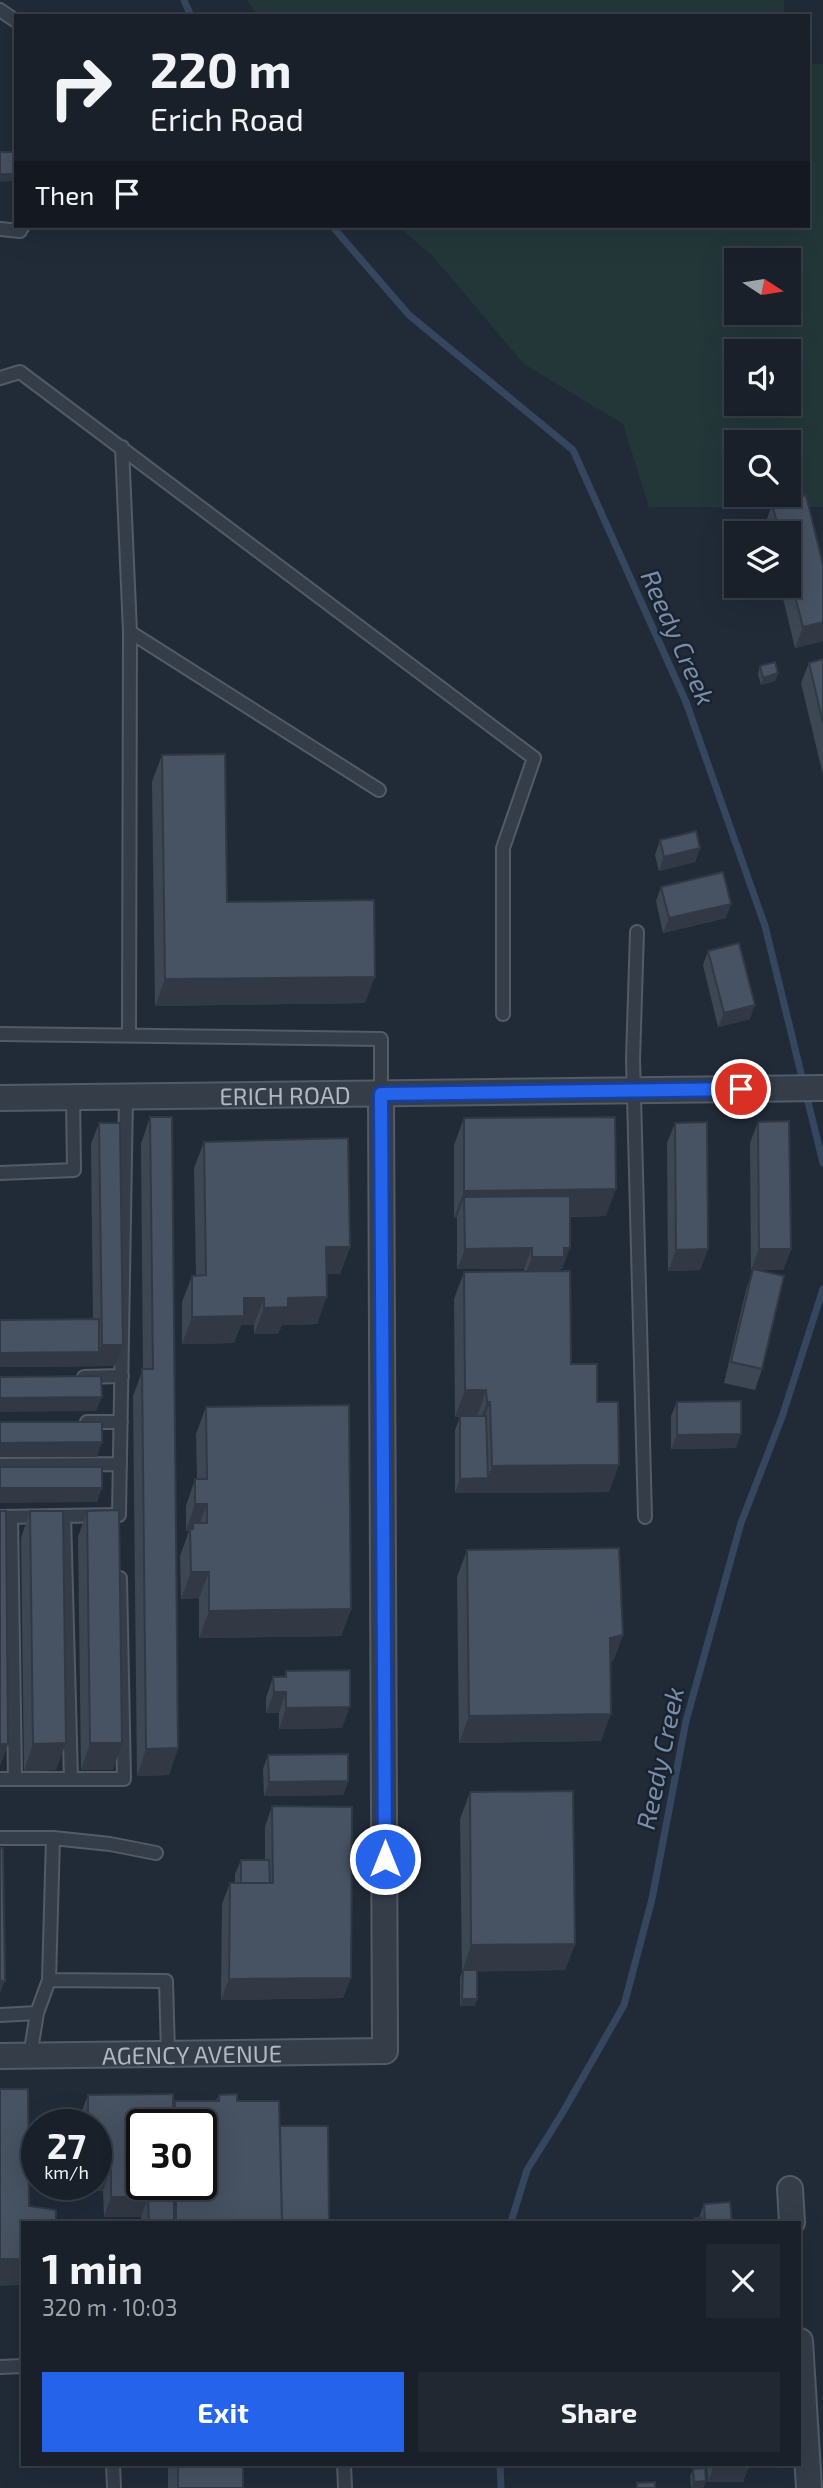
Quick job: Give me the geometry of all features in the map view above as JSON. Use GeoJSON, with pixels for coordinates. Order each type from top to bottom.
{"type":"FeatureCollection","features":[{"type":"Feature","properties":{"kind":"street","name":"ERICH ROAD"},"geometry":{"type":"LineString","coordinates":[[0,1098],[823,1088]]}},
{"type":"Feature","properties":{"kind":"street","name":"AGENCY AVENUE"},"geometry":{"type":"LineString","coordinates":[[0,2056],[386,2050],[381,1094]]}},
{"type":"Feature","properties":{"kind":"street"},"geometry":{"type":"LineString","coordinates":[[790,2189],[792,2221]]}},
{"type":"Feature","properties":{"kind":"street"},"geometry":{"type":"LineString","coordinates":[[801,2345],[808,2375],[809,2488]]}},
{"type":"Feature","properties":{"kind":"lane"},"geometry":{"type":"LineString","coordinates":[[0,229],[20,231],[22,228]]}},
{"type":"Feature","properties":{"kind":"lane"},"geometry":{"type":"LineString","coordinates":[[0,378],[20,372],[534,758],[503,848],[503,1014]]}},
{"type":"Feature","properties":{"kind":"lane"},"geometry":{"type":"LineString","coordinates":[[122,447],[130,632],[130,1035]]}},
{"type":"Feature","properties":{"kind":"lane"},"geometry":{"type":"LineString","coordinates":[[130,632],[379,790]]}},
{"type":"Feature","properties":{"kind":"lane"},"geometry":{"type":"LineString","coordinates":[[637,932],[634,1089],[645,1517]]}},
{"type":"Feature","properties":{"kind":"lane"},"geometry":{"type":"LineString","coordinates":[[0,1034],[381,1039],[381,1094]]}},
{"type":"Feature","properties":{"kind":"lane"},"geometry":{"type":"LineString","coordinates":[[119,1529],[126,1097]]}},
{"type":"Feature","properties":{"kind":"lane"},"geometry":{"type":"LineString","coordinates":[[0,1173],[74,1170],[73,1098]]}},
{"type":"Feature","properties":{"kind":"lane"},"geometry":{"type":"LineString","coordinates":[[68,1378],[122,1376]]}},
{"type":"Feature","properties":{"kind":"lane"},"geometry":{"type":"LineString","coordinates":[[67,1422],[121,1422]]}},
{"type":"Feature","properties":{"kind":"lane"},"geometry":{"type":"LineString","coordinates":[[0,1465],[120,1464]]}},
{"type":"Feature","properties":{"kind":"lane"},"geometry":{"type":"LineString","coordinates":[[15,1779],[6,1517],[119,1515]]}},
{"type":"Feature","properties":{"kind":"lane"},"geometry":{"type":"LineString","coordinates":[[64,1516],[71,1779]]}},
{"type":"Feature","properties":{"kind":"lane"},"geometry":{"type":"LineString","coordinates":[[0,1779],[124,1779],[120,1570]]}},
{"type":"Feature","properties":{"kind":"lane"},"geometry":{"type":"LineString","coordinates":[[0,1838],[110,1844],[156,1853]]}},
{"type":"Feature","properties":{"kind":"lane"},"geometry":{"type":"LineString","coordinates":[[30,2056],[37,2013],[49,1980],[53,1839]]}},
{"type":"Feature","properties":{"kind":"lane"},"geometry":{"type":"LineString","coordinates":[[49,1980],[166,1981],[167,2053]]}},
{"type":"Feature","properties":{"kind":"lane"},"geometry":{"type":"LineString","coordinates":[[0,2015],[37,2013]]}},
{"type":"Feature","properties":{"kind":"lane"},"geometry":{"type":"LineString","coordinates":[[0,2367],[21,2366]]}},
{"type":"Feature","properties":{"kind":"lane"},"geometry":{"type":"LineString","coordinates":[[113,2466],[114,2488]]}},
{"type":"Feature","properties":{"kind":"lane"},"geometry":{"type":"LineString","coordinates":[[344,2466],[345,2488]]}},
{"type":"Feature","properties":{"kind":"green space"},"geometry":{"type":"Polygon","coordinates":[[[247,0],[784,0],[784,14],[257,14],[247,0]]]}},
{"type":"Feature","properties":{"kind":"green space"},"geometry":{"type":"Polygon","coordinates":[[[810,64],[823,64],[823,507],[801,507],[801,430],[724,430],[724,507],[649,507],[623,424],[524,364],[432,255],[399,228],[810,228],[810,64]]]}},
{"type":"Feature","properties":{"kind":"building"},"geometry":{"type":"Polygon","coordinates":[[[0,152],[14,152],[14,174],[0,174],[0,152]]]}},
{"type":"Feature","properties":{"kind":"building"},"geometry":{"type":"Polygon","coordinates":[[[806,495],[823,565],[823,622],[803,627],[795,598],[801,598],[801,521],[777,521],[773,507],[801,507],[801,496],[806,495]]]}},
{"type":"Feature","properties":{"kind":"building"},"geometry":{"type":"Polygon","coordinates":[[[823,659],[823,723],[809,663],[823,659]]]}},
{"type":"Feature","properties":{"kind":"building"},"geometry":{"type":"Polygon","coordinates":[[[775,662],[778,673],[763,678],[760,666],[775,662]]]}},
{"type":"Feature","properties":{"kind":"building"},"geometry":{"type":"Polygon","coordinates":[[[225,754],[227,902],[374,900],[375,977],[165,979],[162,755],[225,754]]]}},
{"type":"Feature","properties":{"kind":"building"},"geometry":{"type":"Polygon","coordinates":[[[696,831],[700,848],[664,857],[660,840],[696,831]]]}},
{"type":"Feature","properties":{"kind":"building"},"geometry":{"type":"Polygon","coordinates":[[[723,872],[731,904],[669,918],[661,887],[723,872]]]}},
{"type":"Feature","properties":{"kind":"building"},"geometry":{"type":"Polygon","coordinates":[[[739,943],[755,1005],[724,1013],[708,951],[739,943]]]}},
{"type":"Feature","properties":{"kind":"building"},"geometry":{"type":"Polygon","coordinates":[[[150,1117],[172,1117],[178,1748],[146,1749],[142,1369],[153,1369],[150,1117]]]}},
{"type":"Feature","properties":{"kind":"building"},"geometry":{"type":"Polygon","coordinates":[[[615,1117],[616,1189],[464,1191],[464,1118],[615,1117]]]}},
{"type":"Feature","properties":{"kind":"building"},"geometry":{"type":"Polygon","coordinates":[[[789,1121],[791,1249],[759,1249],[758,1122],[789,1121]]]}},
{"type":"Feature","properties":{"kind":"building"},"geometry":{"type":"Polygon","coordinates":[[[707,1122],[708,1249],[676,1250],[675,1123],[707,1122]]]}},
{"type":"Feature","properties":{"kind":"building"},"geometry":{"type":"Polygon","coordinates":[[[99,1123],[120,1123],[123,1345],[102,1345],[99,1123]]]}},
{"type":"Feature","properties":{"kind":"building"},"geometry":{"type":"Polygon","coordinates":[[[348,1138],[350,1247],[326,1247],[327,1297],[288,1298],[288,1307],[264,1308],[264,1298],[244,1298],[244,1316],[192,1317],[192,1276],[206,1275],[204,1142],[348,1138]]]}},
{"type":"Feature","properties":{"kind":"building"},"geometry":{"type":"Polygon","coordinates":[[[570,1196],[570,1248],[564,1248],[564,1257],[532,1257],[532,1248],[465,1249],[464,1197],[570,1196]]]}},
{"type":"Feature","properties":{"kind":"building"},"geometry":{"type":"Polygon","coordinates":[[[753,1269],[784,1276],[762,1369],[731,1362],[753,1269]]]}},
{"type":"Feature","properties":{"kind":"building"},"geometry":{"type":"Polygon","coordinates":[[[570,1271],[571,1364],[597,1364],[597,1402],[618,1402],[619,1465],[492,1466],[490,1402],[487,1402],[486,1390],[465,1390],[464,1272],[570,1271]]]}},
{"type":"Feature","properties":{"kind":"building"},"geometry":{"type":"Polygon","coordinates":[[[99,1319],[99,1352],[0,1353],[0,1320],[99,1319]]]}},
{"type":"Feature","properties":{"kind":"building"},"geometry":{"type":"Polygon","coordinates":[[[101,1376],[102,1397],[0,1398],[0,1377],[101,1376]]]}},
{"type":"Feature","properties":{"kind":"building"},"geometry":{"type":"Polygon","coordinates":[[[741,1401],[741,1434],[677,1435],[677,1402],[741,1401]]]}},
{"type":"Feature","properties":{"kind":"building"},"geometry":{"type":"Polygon","coordinates":[[[349,1405],[351,1609],[209,1611],[209,1572],[191,1572],[190,1529],[193,1529],[193,1523],[207,1523],[207,1504],[195,1504],[195,1479],[207,1479],[206,1407],[349,1405]]]}},
{"type":"Feature","properties":{"kind":"building"},"geometry":{"type":"Polygon","coordinates":[[[460,1416],[486,1416],[488,1478],[460,1479],[460,1416]]]}},
{"type":"Feature","properties":{"kind":"building"},"geometry":{"type":"Polygon","coordinates":[[[0,1422],[102,1422],[102,1442],[0,1443],[0,1422]]]}},
{"type":"Feature","properties":{"kind":"building"},"geometry":{"type":"Polygon","coordinates":[[[0,1467],[102,1467],[102,1488],[0,1488],[0,1467]]]}},
{"type":"Feature","properties":{"kind":"building"},"geometry":{"type":"Polygon","coordinates":[[[119,1510],[122,1743],[90,1743],[87,1511],[119,1510]]]}},
{"type":"Feature","properties":{"kind":"building"},"geometry":{"type":"Polygon","coordinates":[[[0,1511],[6,1511],[8,1744],[0,1744],[0,1511]]]}},
{"type":"Feature","properties":{"kind":"building"},"geometry":{"type":"Polygon","coordinates":[[[30,1511],[63,1511],[66,1743],[33,1744],[30,1511]]]}},
{"type":"Feature","properties":{"kind":"building"},"geometry":{"type":"Polygon","coordinates":[[[619,1548],[623,1635],[610,1638],[611,1714],[469,1716],[467,1550],[619,1548]]]}},
{"type":"Feature","properties":{"kind":"building"},"geometry":{"type":"Polygon","coordinates":[[[350,1670],[350,1707],[286,1708],[286,1692],[274,1692],[273,1677],[286,1677],[286,1671],[350,1670]]]}},
{"type":"Feature","properties":{"kind":"building"},"geometry":{"type":"Polygon","coordinates":[[[348,1754],[348,1781],[269,1782],[268,1755],[348,1754]]]}},
{"type":"Feature","properties":{"kind":"building"},"geometry":{"type":"Polygon","coordinates":[[[573,1791],[575,1944],[471,1945],[470,1792],[573,1791]]]}},
{"type":"Feature","properties":{"kind":"building"},"geometry":{"type":"Polygon","coordinates":[[[272,1806],[352,1807],[351,1978],[229,1979],[230,1883],[273,1883],[272,1806]]]}},
{"type":"Feature","properties":{"kind":"building"},"geometry":{"type":"Polygon","coordinates":[[[0,1848],[3,1848],[5,1981],[0,1981],[0,1848]]]}},
{"type":"Feature","properties":{"kind":"building"},"geometry":{"type":"Polygon","coordinates":[[[241,1860],[269,1860],[270,1883],[241,1883],[241,1860]]]}},
{"type":"Feature","properties":{"kind":"building"},"geometry":{"type":"Polygon","coordinates":[[[463,1970],[477,1970],[477,1999],[462,1999],[463,1970]]]}},
{"type":"Feature","properties":{"kind":"building"},"geometry":{"type":"Polygon","coordinates":[[[0,2089],[28,2089],[28,2109],[21,2109],[21,2200],[29,2200],[29,2206],[56,2210],[56,2221],[21,2221],[21,2259],[0,2259],[0,2089]]]}},
{"type":"Feature","properties":{"kind":"building"},"geometry":{"type":"Polygon","coordinates":[[[173,2094],[173,2109],[126,2109],[126,2197],[112,2197],[112,2109],[88,2109],[88,2095],[173,2094]]]}},
{"type":"Feature","properties":{"kind":"building"},"geometry":{"type":"Polygon","coordinates":[[[237,2094],[237,2101],[279,2101],[282,2221],[176,2221],[176,2200],[217,2200],[217,2109],[175,2109],[175,2101],[219,2101],[219,2095],[237,2094]]]}},
{"type":"Feature","properties":{"kind":"building"},"geometry":{"type":"Polygon","coordinates":[[[280,2126],[328,2126],[329,2221],[282,2221],[280,2126]]]}},
{"type":"Feature","properties":{"kind":"building"},"geometry":{"type":"Polygon","coordinates":[[[148,2200],[174,2200],[174,2221],[149,2221],[148,2200]]]}},
{"type":"Feature","properties":{"kind":"building"},"geometry":{"type":"Polygon","coordinates":[[[730,2202],[732,2221],[705,2221],[704,2204],[730,2202]]]}},
{"type":"Feature","properties":{"kind":"building"},"geometry":{"type":"Polygon","coordinates":[[[178,2466],[243,2466],[243,2488],[178,2488],[178,2466]]]}},
{"type":"Feature","properties":{"kind":"building"},"geometry":{"type":"Polygon","coordinates":[[[713,2466],[748,2466],[748,2468],[713,2466]]]}},
{"type":"Feature","properties":{"kind":"building"},"geometry":{"type":"Polygon","coordinates":[[[705,2468],[706,2481],[694,2482],[693,2469],[705,2468]]]}},
{"type":"Feature","properties":{"kind":"building"},"geometry":{"type":"Polygon","coordinates":[[[655,2482],[655,2488],[637,2488],[637,2483],[655,2482]]]}},
{"type":"Feature","properties":{"kind":"waterway","name":"Reedy Creek"},"geometry":{"type":"LineString","coordinates":[[184,0],[190,14]]}},
{"type":"Feature","properties":{"kind":"waterway","name":"Reedy Creek"},"geometry":{"type":"LineString","coordinates":[[334,228],[409,315],[573,450],[686,702],[765,926],[823,1163]]}},
{"type":"Feature","properties":{"kind":"waterway","name":"Reedy Creek"},"geometry":{"type":"LineString","coordinates":[[511,2221],[527,2170],[624,2005],[652,1899],[686,1721],[741,1523],[782,1417],[823,1289]]}},
{"type":"Feature","properties":{"kind":"waterway","name":"Reedy Creek"},"geometry":{"type":"LineString","coordinates":[[500,2466],[501,2488]]}},
{"type":"Feature","properties":{"kind":"route"},"geometry":{"type":"LineString","coordinates":[[385,1859],[381,1094],[741,1089]]}}]}
